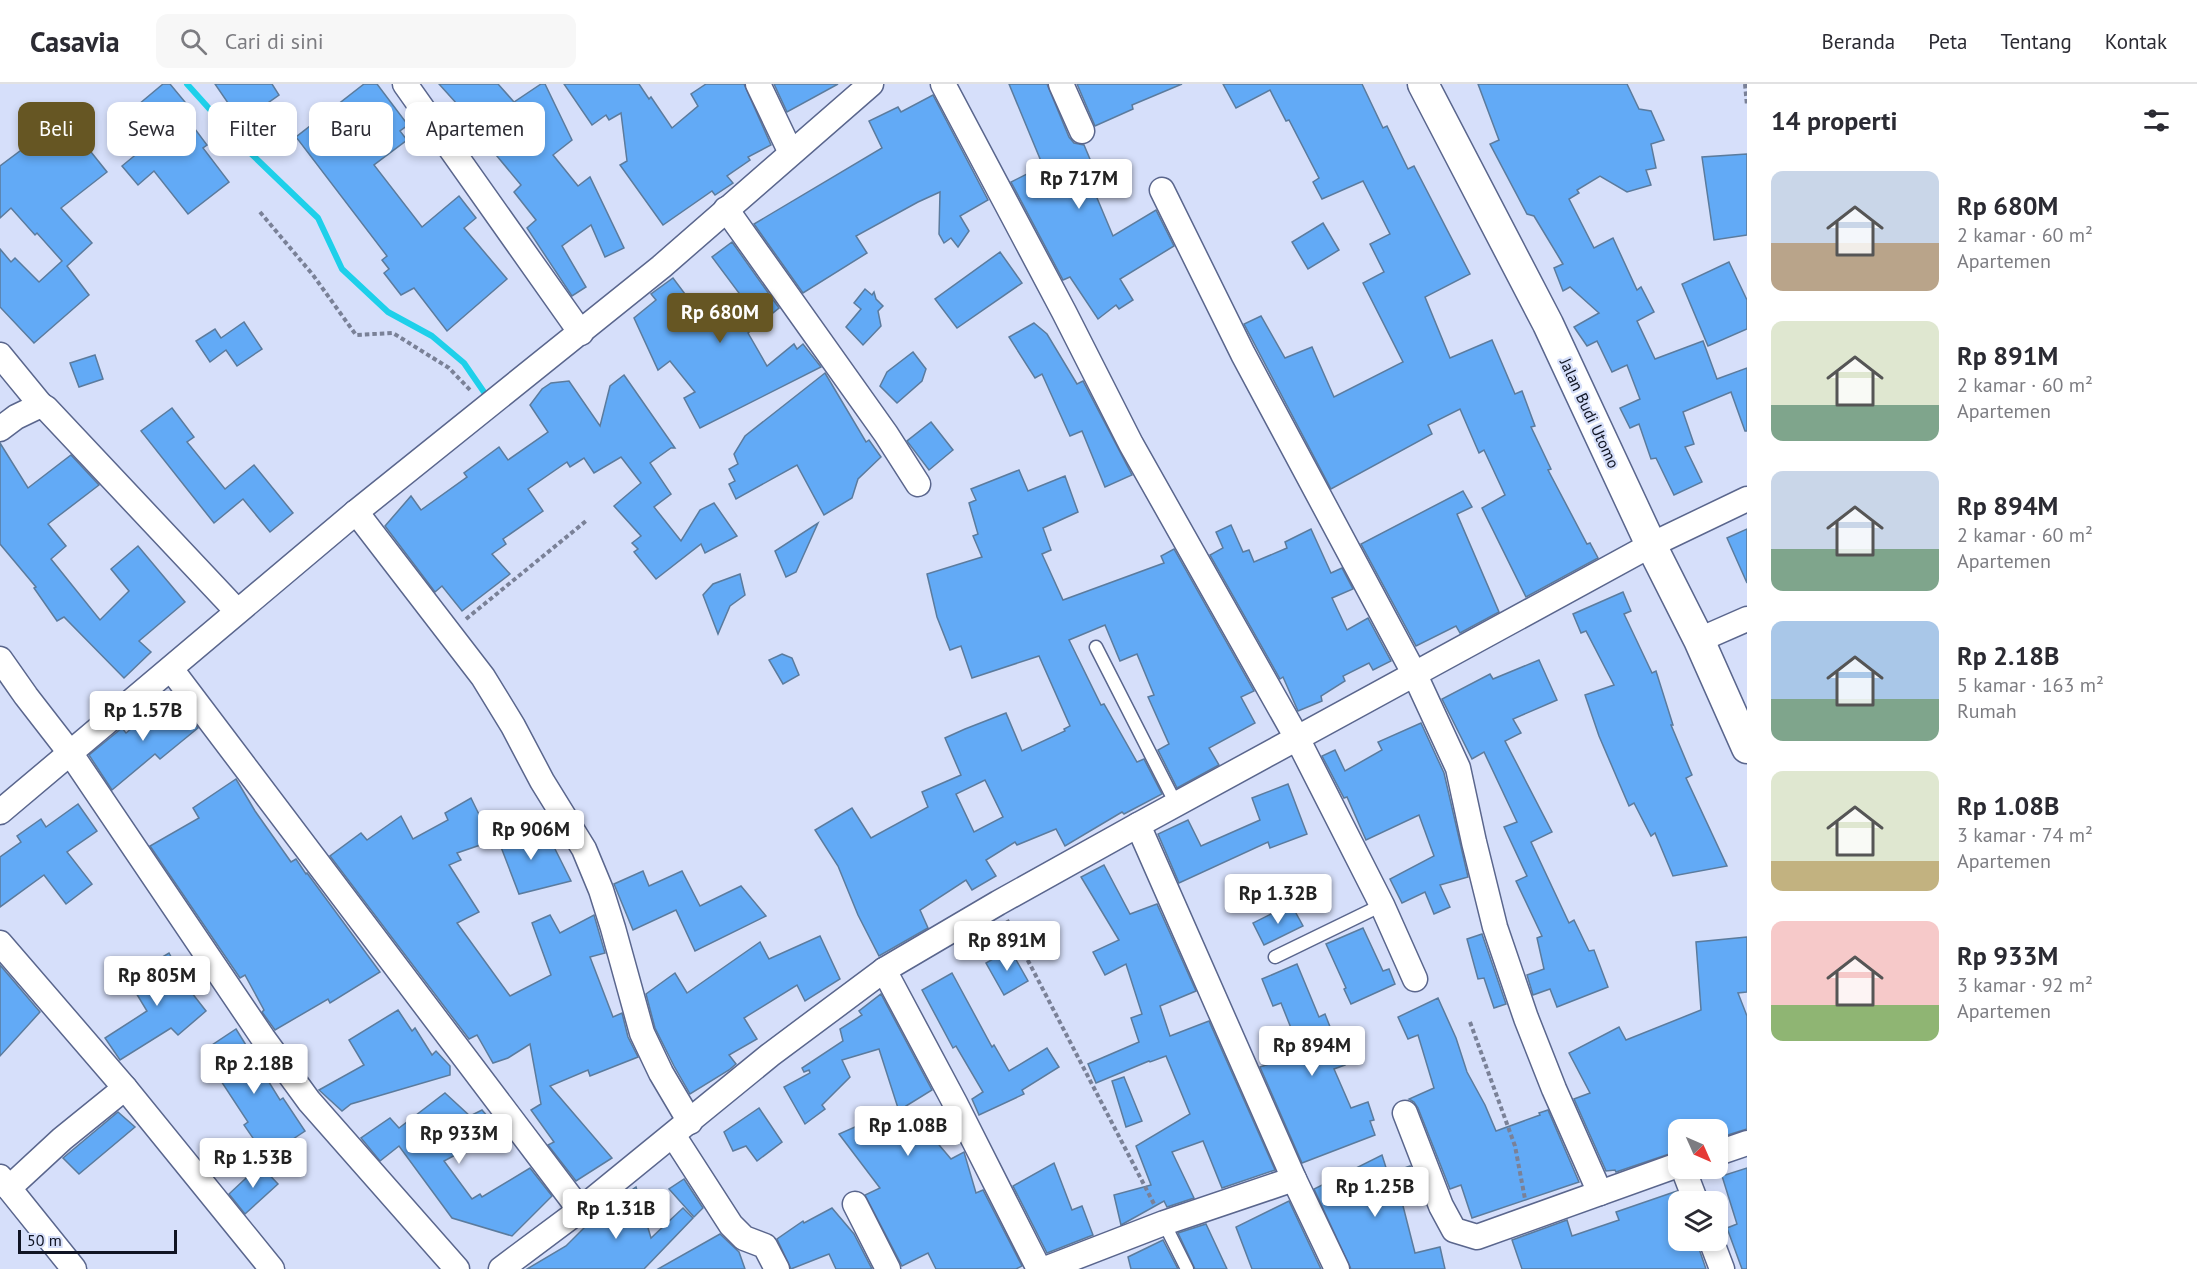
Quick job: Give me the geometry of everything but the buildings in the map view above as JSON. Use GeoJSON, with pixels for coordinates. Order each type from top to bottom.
{"type":"FeatureCollection","features":[{"type":"Feature","properties":{"kind":"street"},"geometry":{"type":"LineString","coordinates":[[405,84],[581,333]]}},
{"type":"Feature","properties":{"kind":"street"},"geometry":{"type":"LineString","coordinates":[[758,84],[791,153]]}},
{"type":"Feature","properties":{"kind":"street"},"geometry":{"type":"LineString","coordinates":[[0,812],[356,512],[661,267],[871,84]]}},
{"type":"Feature","properties":{"kind":"street"},"geometry":{"type":"LineString","coordinates":[[943,84],[1131,444],[1298,738],[1382,905],[1415,979]]}},
{"type":"Feature","properties":{"kind":"street"},"geometry":{"type":"LineString","coordinates":[[1061,84],[1082,131]]}},
{"type":"Feature","properties":{"kind":"street","name":"Jalan Budi Utomo"},"geometry":{"type":"LineString","coordinates":[[1423,84],[1548,324],[1651,545],[1699,640],[1747,748]]}},
{"type":"Feature","properties":{"kind":"street"},"geometry":{"type":"LineString","coordinates":[[1162,190],[1243,354],[1415,675],[1458,768],[1495,927],[1526,1018],[1554,1089],[1600,1193]]}},
{"type":"Feature","properties":{"kind":"street"},"geometry":{"type":"LineString","coordinates":[[726,209],[886,434],[918,483]]}},
{"type":"Feature","properties":{"kind":"street"},"geometry":{"type":"LineString","coordinates":[[0,355],[41,405],[56,417],[237,611]]}},
{"type":"Feature","properties":{"kind":"street"},"geometry":{"type":"LineString","coordinates":[[0,429],[16,417],[41,405]]}},
{"type":"Feature","properties":{"kind":"street"},"geometry":{"type":"LineString","coordinates":[[501,1269],[580,1210],[770,1055],[884,970],[998,903],[1176,804],[1651,545],[1747,499]]}},
{"type":"Feature","properties":{"kind":"street"},"geometry":{"type":"LineString","coordinates":[[356,512],[483,677],[584,849],[601,890],[613,928],[642,1034],[661,1073],[681,1128],[732,1225],[744,1238],[765,1246],[777,1269]]}},
{"type":"Feature","properties":{"kind":"street"},"geometry":{"type":"LineString","coordinates":[[1699,640],[1747,619]]}},
{"type":"Feature","properties":{"kind":"street"},"geometry":{"type":"LineString","coordinates":[[0,659],[71,754],[263,1038],[309,1101],[457,1269]]}},
{"type":"Feature","properties":{"kind":"street"},"geometry":{"type":"LineString","coordinates":[[171,669],[580,1210]]}},
{"type":"Feature","properties":{"kind":"street"},"geometry":{"type":"LineString","coordinates":[[1138,825],[1294,1179],[1337,1269]]}},
{"type":"Feature","properties":{"kind":"street"},"geometry":{"type":"LineString","coordinates":[[0,943],[125,1088],[272,1269]]}},
{"type":"Feature","properties":{"kind":"street"},"geometry":{"type":"LineString","coordinates":[[884,970],[1039,1269]]}},
{"type":"Feature","properties":{"kind":"street"},"geometry":{"type":"LineString","coordinates":[[74,1269],[5,1183],[125,1088]]}},
{"type":"Feature","properties":{"kind":"street"},"geometry":{"type":"LineString","coordinates":[[1405,1113],[1454,1230],[1477,1237],[1668,1169]]}},
{"type":"Feature","properties":{"kind":"street"},"geometry":{"type":"LineString","coordinates":[[1728,1150],[1747,1143]]}},
{"type":"Feature","properties":{"kind":"street"},"geometry":{"type":"LineString","coordinates":[[1045,1269],[1164,1223],[1294,1179]]}},
{"type":"Feature","properties":{"kind":"street"},"geometry":{"type":"LineString","coordinates":[[855,1204],[888,1269]]}},
{"type":"Feature","properties":{"kind":"street"},"geometry":{"type":"LineString","coordinates":[[1715,1251],[1722,1269]]}},
{"type":"Feature","properties":{"kind":"lane"},"geometry":{"type":"LineString","coordinates":[[1095,647],[1176,804]]}},
{"type":"Feature","properties":{"kind":"lane"},"geometry":{"type":"LineString","coordinates":[[1275,957],[1382,905]]}},
{"type":"Feature","properties":{"kind":"lane"},"geometry":{"type":"LineString","coordinates":[[1164,1223],[1188,1269]]}},
{"type":"Feature","properties":{"kind":"path"},"geometry":{"type":"LineString","coordinates":[[1745,84],[1747,106]]}},
{"type":"Feature","properties":{"kind":"path"},"geometry":{"type":"LineString","coordinates":[[260,212],[313,275],[356,335],[393,333],[449,368],[487,408]]}},
{"type":"Feature","properties":{"kind":"path"},"geometry":{"type":"LineString","coordinates":[[450,633],[586,520]]}},
{"type":"Feature","properties":{"kind":"path"},"geometry":{"type":"LineString","coordinates":[[998,903],[1164,1223]]}},
{"type":"Feature","properties":{"kind":"path"},"geometry":{"type":"LineString","coordinates":[[1470,1022],[1515,1146],[1526,1201],[1533,1216]]}},
{"type":"Feature","properties":{"kind":"waterway"},"geometry":{"type":"LineString","coordinates":[[187,84],[241,144],[318,218],[342,269],[388,312],[432,336],[464,363],[486,395]]}}]}
